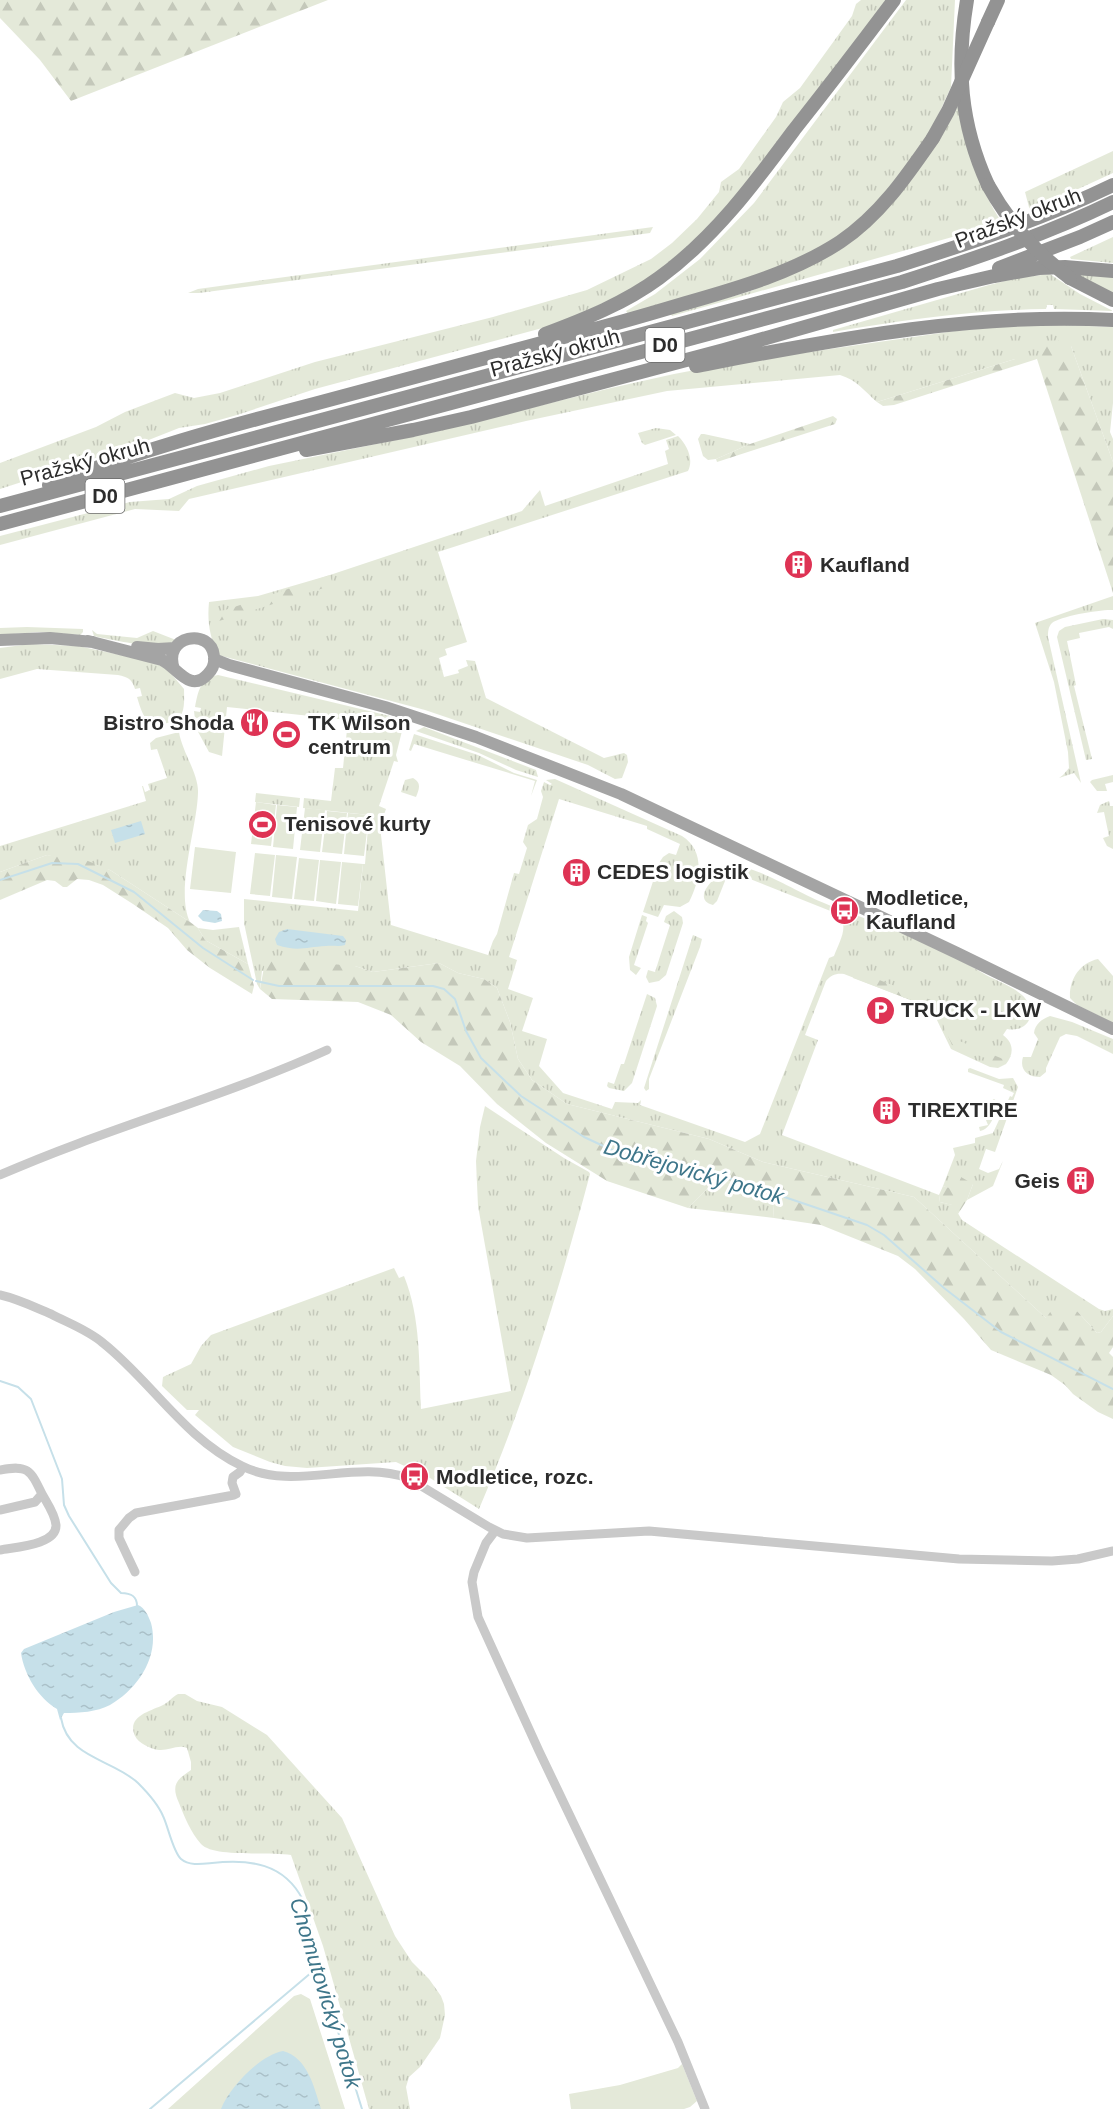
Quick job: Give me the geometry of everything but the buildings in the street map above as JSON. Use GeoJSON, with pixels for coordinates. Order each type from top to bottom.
{"type":"FeatureCollection","features":[{"type":"Feature","properties":{"kind":"highway"},"geometry":{"type":"LineString","coordinates":[[476,361],[574,324],[610,307],[658,279],[681,261],[708,236],[746,193],[894,0]]}},
{"type":"Feature","properties":{"kind":"highway"},"geometry":{"type":"LineString","coordinates":[[965,0],[961,59],[966,121],[988,185],[1007,216],[1042,256],[1070,278],[1109,299]]}},
{"type":"Feature","properties":{"kind":"highway"},"geometry":{"type":"LineString","coordinates":[[0,505],[115,460],[260,418],[706,297],[784,271],[813,257],[848,236],[885,204],[906,177],[933,138],[948,111],[998,0]]}},
{"type":"Feature","properties":{"kind":"highway","name":"Pražský okruh"},"geometry":{"type":"LineString","coordinates":[[0,505],[897,266],[992,236],[1064,208],[1113,185]]}},
{"type":"Feature","properties":{"kind":"highway","name":"Pražský okruh"},"geometry":{"type":"LineString","coordinates":[[0,524],[902,282],[998,251],[1113,202]]}},
{"type":"Feature","properties":{"kind":"highway"},"geometry":{"type":"LineString","coordinates":[[576,389],[724,350],[938,289],[1027,258],[1113,222]]}},
{"type":"Feature","properties":{"kind":"highway"},"geometry":{"type":"LineString","coordinates":[[938,289],[1039,268],[1065,267],[1113,271]]}},
{"type":"Feature","properties":{"kind":"highway"},"geometry":{"type":"LineString","coordinates":[[576,389],[804,346],[922,327],[1035,319],[1113,320]]}},
{"type":"Feature","properties":{"kind":"highway","name":"D0"},"geometry":{"type":"LineString","coordinates":[[210,468],[413,430],[576,389]]}},
{"type":"Feature","properties":{"kind":"main road"},"geometry":{"type":"LineString","coordinates":[[0,640],[50,638],[158,649],[175,648]]}},
{"type":"Feature","properties":{"kind":"main road"},"geometry":{"type":"LineString","coordinates":[[88,641],[156,658],[168,663],[174,669],[183,678],[192,680],[202,679],[210,672],[214,658],[210,646],[199,639],[185,639],[175,648],[172,662],[174,669]]}},
{"type":"Feature","properties":{"kind":"main road"},"geometry":{"type":"LineString","coordinates":[[214,658],[385,707],[476,737],[621,794],[1113,1029]]}},
{"type":"Feature","properties":{"kind":"main road"},"geometry":{"type":"LineString","coordinates":[[210,672],[224,672],[302,685]]}},
{"type":"Feature","properties":{"kind":"street"},"geometry":{"type":"LineString","coordinates":[[0,1175],[44,1156],[284,1070],[327,1050]]}},
{"type":"Feature","properties":{"kind":"street"},"geometry":{"type":"LineString","coordinates":[[0,1295],[25,1302],[70,1323],[101,1341],[209,1447],[243,1467],[280,1476],[302,1477],[375,1471],[397,1474],[408,1478],[495,1530],[511,1536],[527,1538],[649,1531],[959,1559],[1052,1561],[1078,1559],[1113,1551]]}},
{"type":"Feature","properties":{"kind":"street"},"geometry":{"type":"LineString","coordinates":[[0,1470],[18,1467],[30,1472],[54,1517],[56,1526],[50,1538],[0,1550]]}},
{"type":"Feature","properties":{"kind":"street"},"geometry":{"type":"LineString","coordinates":[[135,1572],[119,1538],[119,1530],[123,1524],[136,1514],[234,1495],[236,1494],[232,1483],[233,1477],[243,1467]]}},
{"type":"Feature","properties":{"kind":"street"},"geometry":{"type":"LineString","coordinates":[[0,1510],[35,1503],[42,1494]]}},
{"type":"Feature","properties":{"kind":"street"},"geometry":{"type":"LineString","coordinates":[[495,1530],[486,1543],[472,1582],[478,1617],[539,1751],[678,2042],[705,2109]]}},
{"type":"Feature","properties":{"kind":"green space"},"geometry":{"type":"Polygon","coordinates":[[[0,0],[328,0],[71,101],[40,60],[0,18],[0,0]]]}},
{"type":"Feature","properties":{"kind":"green space"},"geometry":{"type":"Polygon","coordinates":[[[861,0],[891,0],[739,196],[692,245],[635,288],[561,323],[315,389],[205,424],[179,428],[136,445],[0,489],[0,463],[96,427],[125,412],[175,393],[194,398],[220,393],[315,362],[493,317],[587,290],[651,259],[697,219],[719,192],[721,182],[739,169],[776,117],[783,102],[800,88],[852,16],[856,4],[861,0]]]}},
{"type":"Feature","properties":{"kind":"green space"},"geometry":{"type":"Polygon","coordinates":[[[906,0],[955,0],[951,87],[929,135],[887,194],[842,234],[807,256],[748,279],[628,314],[626,311],[655,294],[700,259],[754,203],[906,0]]]}},
{"type":"Feature","properties":{"kind":"green space"},"geometry":{"type":"Polygon","coordinates":[[[958,106],[974,167],[986,196],[1002,223],[672,316],[671,314],[751,291],[820,260],[938,141],[958,106]]]}},
{"type":"Feature","properties":{"kind":"green space"},"geometry":{"type":"Polygon","coordinates":[[[1113,151],[1113,173],[1030,211],[1025,192],[1113,151]]]}},
{"type":"Feature","properties":{"kind":"green space"},"geometry":{"type":"Polygon","coordinates":[[[653,227],[650,233],[188,293],[198,289],[653,227]]]}},
{"type":"Feature","properties":{"kind":"green space"},"geometry":{"type":"Polygon","coordinates":[[[1113,237],[1113,263],[1071,259],[1070,257],[1113,237]]]}},
{"type":"Feature","properties":{"kind":"green space"},"geometry":{"type":"Polygon","coordinates":[[[1050,274],[1080,294],[1113,311],[1054,309],[1053,305],[1047,305],[1046,309],[939,316],[833,332],[833,330],[989,285],[1017,278],[1050,274]]]}},
{"type":"Feature","properties":{"kind":"green space"},"geometry":{"type":"Polygon","coordinates":[[[1075,274],[1113,276],[1113,296],[1075,274]]]}},
{"type":"Feature","properties":{"kind":"green space"},"geometry":{"type":"Polygon","coordinates":[[[1008,326],[1113,327],[1113,403],[1110,432],[1113,439],[1113,462],[1071,346],[1037,359],[1015,359],[877,402],[856,383],[840,375],[667,391],[526,421],[189,499],[179,511],[135,509],[0,545],[0,536],[130,502],[169,499],[197,486],[269,466],[430,433],[674,374],[732,363],[955,331],[1008,326]]]}},
{"type":"Feature","properties":{"kind":"green space"},"geometry":{"type":"Polygon","coordinates":[[[1057,340],[1071,346],[1113,462],[1113,593],[1037,359],[1043,345],[1057,340]]]}},
{"type":"Feature","properties":{"kind":"green space"},"geometry":{"type":"Polygon","coordinates":[[[1015,359],[1037,359],[894,405],[883,406],[877,402],[1015,359]]]}},
{"type":"Feature","properties":{"kind":"green space"},"geometry":{"type":"Polygon","coordinates":[[[833,416],[837,419],[835,424],[717,462],[716,459],[750,444],[833,416]]]}},
{"type":"Feature","properties":{"kind":"green space"},"geometry":{"type":"Polygon","coordinates":[[[656,428],[670,430],[676,435],[645,445],[642,443],[638,433],[656,428]]]}},
{"type":"Feature","properties":{"kind":"green space"},"geometry":{"type":"Polygon","coordinates":[[[701,434],[750,444],[716,459],[708,460],[703,456],[698,439],[701,434]]]}},
{"type":"Feature","properties":{"kind":"green space"},"geometry":{"type":"Polygon","coordinates":[[[678,436],[689,452],[688,471],[438,552],[467,642],[445,649],[447,655],[439,658],[444,677],[459,673],[458,670],[468,666],[466,660],[475,661],[486,698],[604,758],[624,753],[627,755],[628,762],[622,778],[615,779],[588,765],[425,710],[218,655],[210,630],[209,602],[258,596],[330,575],[522,511],[540,490],[545,506],[668,464],[665,451],[669,449],[666,440],[678,436]]]}},
{"type":"Feature","properties":{"kind":"green space"},"geometry":{"type":"Polygon","coordinates":[[[330,575],[333,585],[219,621],[215,618],[216,613],[330,575]]]}},
{"type":"Feature","properties":{"kind":"green space"},"geometry":{"type":"Polygon","coordinates":[[[1113,596],[1113,610],[1063,618],[1056,620],[1049,628],[1048,637],[1081,783],[1074,773],[1059,778],[1069,768],[1068,752],[1054,682],[1035,623],[1113,596]]]}},
{"type":"Feature","properties":{"kind":"green space"},"geometry":{"type":"Polygon","coordinates":[[[1103,619],[1113,620],[1113,629],[1109,627],[1079,633],[1080,638],[1067,641],[1076,685],[1074,686],[1092,759],[1086,760],[1057,637],[1059,631],[1065,627],[1103,619]]]}},
{"type":"Feature","properties":{"kind":"green space"},"geometry":{"type":"Polygon","coordinates":[[[0,628],[83,629],[83,632],[80,635],[39,632],[0,635],[0,628]]]}},
{"type":"Feature","properties":{"kind":"green space"},"geometry":{"type":"Polygon","coordinates":[[[92,630],[97,634],[137,638],[153,631],[176,640],[161,645],[138,644],[94,636],[92,630]]]}},
{"type":"Feature","properties":{"kind":"green space"},"geometry":{"type":"Polygon","coordinates":[[[30,644],[78,646],[163,664],[184,689],[182,713],[178,718],[164,724],[152,724],[144,716],[139,704],[137,697],[142,696],[140,688],[135,689],[129,679],[118,675],[37,669],[0,679],[0,648],[30,644]]]}},
{"type":"Feature","properties":{"kind":"green space"},"geometry":{"type":"Polygon","coordinates":[[[218,675],[390,716],[401,728],[368,718],[402,731],[396,755],[398,762],[394,761],[379,806],[386,809],[380,826],[391,925],[488,955],[497,934],[514,873],[519,874],[527,848],[523,842],[528,825],[537,819],[543,797],[541,791],[544,782],[552,784],[546,780],[555,779],[682,836],[690,842],[698,858],[699,867],[693,894],[689,902],[680,907],[664,905],[658,917],[643,912],[659,863],[669,853],[676,855],[680,844],[647,829],[647,826],[559,799],[509,957],[517,960],[508,989],[533,998],[522,1031],[547,1039],[539,1066],[563,1093],[612,1109],[615,1102],[638,1103],[641,1100],[640,1105],[745,1142],[760,1134],[829,958],[834,956],[841,940],[843,924],[838,914],[740,875],[725,881],[713,905],[706,902],[705,890],[716,877],[732,868],[740,867],[758,872],[843,911],[892,928],[944,952],[1018,992],[1028,1003],[1029,1020],[1020,1028],[1007,1029],[1003,1035],[1011,1045],[1011,1053],[1006,1064],[998,1068],[990,1067],[951,1049],[935,1016],[928,1007],[844,974],[832,976],[826,981],[805,1035],[818,1040],[782,1135],[939,1195],[940,1202],[953,1205],[962,1220],[1099,1309],[1105,1311],[1113,1309],[1113,1316],[1101,1332],[1097,1333],[1078,1312],[1046,1318],[914,1197],[763,1162],[709,1139],[567,1104],[532,1080],[518,1059],[510,1022],[497,988],[484,979],[458,973],[439,963],[373,972],[355,966],[262,971],[260,989],[244,923],[244,899],[358,911],[369,815],[303,808],[304,798],[331,801],[335,768],[343,768],[348,720],[227,707],[222,756],[209,752],[196,728],[194,711],[200,712],[201,708],[195,707],[201,686],[207,679],[218,675]]]}},
{"type":"Feature","properties":{"kind":"green space"},"geometry":{"type":"Polygon","coordinates":[[[424,727],[536,770],[538,777],[416,731],[424,727]]]}},
{"type":"Feature","properties":{"kind":"green space"},"geometry":{"type":"Polygon","coordinates":[[[179,732],[198,786],[185,894],[190,922],[110,870],[47,855],[0,872],[0,846],[146,801],[142,786],[145,792],[150,790],[148,784],[167,778],[157,749],[151,750],[150,743],[156,738],[179,732]]]}},
{"type":"Feature","properties":{"kind":"green space"},"geometry":{"type":"Polygon","coordinates":[[[414,734],[478,755],[514,773],[537,780],[531,796],[535,781],[414,744],[411,751],[409,750],[414,734]]]}},
{"type":"Feature","properties":{"kind":"green space"},"geometry":{"type":"Polygon","coordinates":[[[1113,775],[1113,782],[1105,784],[1107,791],[1097,791],[1090,782],[1092,780],[1113,775]]]}},
{"type":"Feature","properties":{"kind":"green space"},"geometry":{"type":"Polygon","coordinates":[[[413,778],[419,784],[416,797],[401,792],[405,780],[413,778]]]}},
{"type":"Feature","properties":{"kind":"green space"},"geometry":{"type":"Polygon","coordinates":[[[256,793],[300,798],[299,807],[255,802],[256,793]]]}},
{"type":"Feature","properties":{"kind":"green space"},"geometry":{"type":"Polygon","coordinates":[[[1109,801],[1110,806],[1113,806],[1113,849],[1107,846],[1103,838],[1109,836],[1104,812],[1097,813],[1100,805],[1109,801]]]}},
{"type":"Feature","properties":{"kind":"green space","name":"Tenisové kurty"},"geometry":{"type":"Polygon","coordinates":[[[256,802],[276,805],[271,846],[251,844],[256,802]]]}},
{"type":"Feature","properties":{"kind":"green space"},"geometry":{"type":"Polygon","coordinates":[[[277,805],[297,807],[293,849],[273,847],[277,805]]]}},
{"type":"Feature","properties":{"kind":"green space"},"geometry":{"type":"Polygon","coordinates":[[[305,808],[325,810],[320,852],[300,850],[305,808]]]}},
{"type":"Feature","properties":{"kind":"green space"},"geometry":{"type":"Polygon","coordinates":[[[327,811],[347,813],[342,854],[322,852],[327,811]]]}},
{"type":"Feature","properties":{"kind":"green space"},"geometry":{"type":"Polygon","coordinates":[[[348,813],[369,815],[364,856],[344,854],[348,813]]]}},
{"type":"Feature","properties":{"kind":"green space"},"geometry":{"type":"Polygon","coordinates":[[[195,847],[236,852],[231,893],[190,889],[195,847]]]}},
{"type":"Feature","properties":{"kind":"green space"},"geometry":{"type":"Polygon","coordinates":[[[255,853],[275,855],[270,896],[250,894],[255,853]]]}},
{"type":"Feature","properties":{"kind":"green space"},"geometry":{"type":"Polygon","coordinates":[[[47,855],[88,861],[110,870],[190,922],[198,928],[205,940],[248,964],[254,986],[252,994],[210,968],[187,950],[168,928],[103,885],[77,879],[67,887],[63,887],[55,881],[47,880],[0,900],[0,872],[47,855]]]}},
{"type":"Feature","properties":{"kind":"green space"},"geometry":{"type":"Polygon","coordinates":[[[276,855],[297,857],[292,899],[272,897],[276,855]]]}},
{"type":"Feature","properties":{"kind":"green space"},"geometry":{"type":"Polygon","coordinates":[[[299,858],[319,860],[314,901],[294,899],[299,858]]]}},
{"type":"Feature","properties":{"kind":"green space"},"geometry":{"type":"Polygon","coordinates":[[[320,860],[341,862],[336,904],[316,901],[320,860]]]}},
{"type":"Feature","properties":{"kind":"green space"},"geometry":{"type":"Polygon","coordinates":[[[342,862],[363,864],[358,906],[338,904],[342,862]]]}},
{"type":"Feature","properties":{"kind":"green space"},"geometry":{"type":"Polygon","coordinates":[[[674,911],[682,917],[683,923],[666,975],[659,981],[649,983],[646,977],[648,970],[655,972],[670,925],[664,922],[666,916],[674,911]]]}},
{"type":"Feature","properties":{"kind":"green space"},"geometry":{"type":"Polygon","coordinates":[[[642,915],[647,917],[648,923],[634,965],[641,968],[636,975],[630,970],[629,957],[642,915]]]}},
{"type":"Feature","properties":{"kind":"green space"},"geometry":{"type":"Polygon","coordinates":[[[239,927],[248,964],[205,940],[198,928],[213,930],[239,927]]]}},
{"type":"Feature","properties":{"kind":"green space"},"geometry":{"type":"Polygon","coordinates":[[[693,935],[702,939],[700,947],[649,1079],[649,1089],[646,1091],[644,1088],[693,935]]]}},
{"type":"Feature","properties":{"kind":"green space"},"geometry":{"type":"Polygon","coordinates":[[[272,959],[355,966],[373,972],[439,963],[458,973],[484,979],[497,988],[510,1022],[518,1059],[532,1080],[567,1104],[709,1139],[763,1162],[914,1197],[1046,1318],[1058,1301],[1078,1312],[1097,1333],[1101,1332],[1113,1316],[1113,1347],[1109,1353],[1113,1357],[1113,1419],[1098,1412],[1051,1375],[991,1350],[915,1269],[898,1256],[821,1225],[774,1218],[772,1191],[714,1182],[688,1208],[607,1181],[546,1143],[497,1104],[460,1066],[421,1042],[391,1015],[358,1002],[272,999],[260,989],[265,962],[272,959]]]}},
{"type":"Feature","properties":{"kind":"green space"},"geometry":{"type":"Polygon","coordinates":[[[1098,959],[1113,976],[1113,1023],[1077,1005],[1070,998],[1071,984],[1077,973],[1086,964],[1098,959]]]}},
{"type":"Feature","properties":{"kind":"green space"},"geometry":{"type":"Polygon","coordinates":[[[856,971],[936,1002],[945,1011],[957,1040],[1003,1059],[1003,1065],[952,1045],[939,1015],[932,1008],[853,978],[853,972],[856,971]]]}},
{"type":"Feature","properties":{"kind":"green space"},"geometry":{"type":"Polygon","coordinates":[[[647,994],[655,998],[657,1006],[632,1083],[624,1091],[609,1088],[608,1082],[614,1084],[621,1064],[624,1064],[647,994]]]}},
{"type":"Feature","properties":{"kind":"green space"},"geometry":{"type":"Polygon","coordinates":[[[1050,1016],[1072,1022],[1113,1039],[1113,1054],[1077,1036],[1066,1034],[1060,1037],[1046,1072],[1040,1077],[1028,1074],[1022,1066],[1023,1057],[1031,1057],[1038,1039],[1034,1033],[1037,1024],[1050,1016]]]}},
{"type":"Feature","properties":{"kind":"green space"},"geometry":{"type":"Polygon","coordinates":[[[970,1068],[999,1079],[1013,1078],[1018,1087],[995,1152],[986,1149],[979,1169],[988,1173],[999,1169],[1003,1161],[993,1186],[967,1200],[973,1184],[956,1191],[943,1186],[955,1155],[953,1148],[975,1143],[975,1138],[993,1133],[1010,1096],[1012,1097],[1014,1093],[1003,1088],[1004,1085],[968,1072],[970,1068]]]}},
{"type":"Feature","properties":{"kind":"green space"},"geometry":{"type":"Polygon","coordinates":[[[994,1099],[999,1105],[994,1117],[987,1128],[980,1131],[979,1127],[988,1125],[981,1108],[994,1099]]]}},
{"type":"Feature","properties":{"kind":"green space"},"geometry":{"type":"Polygon","coordinates":[[[485,1106],[590,1174],[540,1344],[512,1427],[479,1509],[430,1478],[396,1462],[307,1468],[270,1462],[233,1447],[195,1415],[199,1410],[187,1410],[162,1386],[163,1377],[191,1364],[201,1346],[211,1335],[394,1268],[399,1278],[404,1276],[414,1308],[421,1409],[511,1391],[478,1206],[476,1161],[485,1106]]]}},
{"type":"Feature","properties":{"kind":"green space"},"geometry":{"type":"Polygon","coordinates":[[[961,1177],[973,1184],[958,1214],[952,1205],[940,1202],[939,1195],[943,1186],[956,1190],[961,1177]]]}},
{"type":"Feature","properties":{"kind":"green space"},"geometry":{"type":"Polygon","coordinates":[[[714,1182],[772,1191],[774,1218],[688,1208],[714,1182]]]}},
{"type":"Feature","properties":{"kind":"green space"},"geometry":{"type":"Polygon","coordinates":[[[178,1694],[185,1694],[197,1701],[222,1707],[267,1735],[342,1818],[395,1936],[412,1962],[429,1979],[444,2004],[445,2015],[440,2038],[420,2067],[409,2077],[406,2087],[410,2109],[369,2109],[323,1946],[291,1855],[229,1853],[201,1844],[188,1824],[175,1792],[176,1784],[191,1770],[187,1748],[156,1749],[142,1743],[135,1736],[134,1724],[141,1715],[165,1704],[178,1694]]]}},
{"type":"Feature","properties":{"kind":"green space"},"geometry":{"type":"Polygon","coordinates":[[[301,1994],[310,1999],[345,2109],[168,2109],[294,1996],[301,1994]]]}},
{"type":"Feature","properties":{"kind":"green space"},"geometry":{"type":"Polygon","coordinates":[[[682,2064],[697,2101],[690,2107],[684,2109],[571,2109],[569,2094],[620,2085],[678,2068],[682,2064]]]}},
{"type":"Feature","properties":{"kind":"water"},"geometry":{"type":"Polygon","coordinates":[[[141,821],[145,834],[115,843],[111,830],[141,821]]]}},
{"type":"Feature","properties":{"kind":"water"},"geometry":{"type":"Polygon","coordinates":[[[203,910],[217,911],[221,914],[222,921],[215,923],[203,921],[198,916],[203,910]]]}},
{"type":"Feature","properties":{"kind":"water"},"geometry":{"type":"Polygon","coordinates":[[[287,929],[343,936],[346,940],[345,945],[296,949],[277,945],[275,939],[279,932],[287,929]]]}},
{"type":"Feature","properties":{"kind":"water"},"geometry":{"type":"Polygon","coordinates":[[[138,1605],[143,1608],[151,1623],[153,1635],[149,1659],[138,1681],[110,1705],[94,1711],[64,1713],[60,1720],[57,1709],[44,1699],[33,1685],[25,1669],[21,1653],[24,1649],[114,1612],[138,1605]]]}},
{"type":"Feature","properties":{"kind":"water"},"geometry":{"type":"Polygon","coordinates":[[[283,2051],[298,2060],[309,2074],[321,2109],[221,2109],[238,2082],[246,2074],[265,2059],[283,2051]]]}},
{"type":"Feature","properties":{"kind":"waterway","name":"Dobřejovický potok"},"geometry":{"type":"LineString","coordinates":[[0,880],[52,863],[78,864],[134,892],[203,948],[253,980]]}},
{"type":"Feature","properties":{"kind":"waterway","name":"Dobřejovický potok"},"geometry":{"type":"LineString","coordinates":[[256,981],[279,986],[433,986],[444,989],[455,999],[466,1031],[481,1058],[521,1096],[584,1137],[612,1150],[699,1168],[867,1225],[884,1235],[944,1288],[1001,1332],[1113,1389]]}},
{"type":"Feature","properties":{"kind":"waterway","name":"Chomutovický potok"},"geometry":{"type":"LineString","coordinates":[[0,1381],[18,1387],[31,1399],[62,1479],[64,1505],[69,1516],[111,1583],[121,1593],[133,1596],[137,1606]]}},
{"type":"Feature","properties":{"kind":"waterway","name":"Chomutovický potok"},"geometry":{"type":"LineString","coordinates":[[61,1718],[65,1732],[72,1742],[93,1757],[128,1775],[156,1803],[181,1859],[196,1864],[240,1862],[265,1866],[286,1878],[295,1888],[303,1900],[335,2022],[362,2109]]}},
{"type":"Feature","properties":{"kind":"waterway"},"geometry":{"type":"LineString","coordinates":[[150,2109],[312,1972]]}},
{"type":"Feature","properties":{"kind":"place","name":"Kaufland"},"geometry":{"type":"Point","coordinates":[799,565]}},
{"type":"Feature","properties":{"kind":"place","name":"Bistro Shoda"},"geometry":{"type":"Point","coordinates":[255,723]}},
{"type":"Feature","properties":{"kind":"place","name":"TK Wilson centrum"},"geometry":{"type":"Point","coordinates":[287,735]}},
{"type":"Feature","properties":{"kind":"place","name":"Tenisové kurty"},"geometry":{"type":"Point","coordinates":[263,824]}},
{"type":"Feature","properties":{"kind":"place","name":"CEDES logistik"},"geometry":{"type":"Point","coordinates":[576,872]}},
{"type":"Feature","properties":{"kind":"place","name":"Modletice, Kaufland"},"geometry":{"type":"Point","coordinates":[845,910]}},
{"type":"Feature","properties":{"kind":"place","name":"TRUCK - LKW"},"geometry":{"type":"Point","coordinates":[880,1010]}},
{"type":"Feature","properties":{"kind":"place","name":"TIREXTIRE"},"geometry":{"type":"Point","coordinates":[887,1110]}},
{"type":"Feature","properties":{"kind":"place","name":"Geis"},"geometry":{"type":"Point","coordinates":[1081,1181]}},
{"type":"Feature","properties":{"kind":"place","name":"Modletice, rozc."},"geometry":{"type":"Point","coordinates":[415,1477]}}]}
